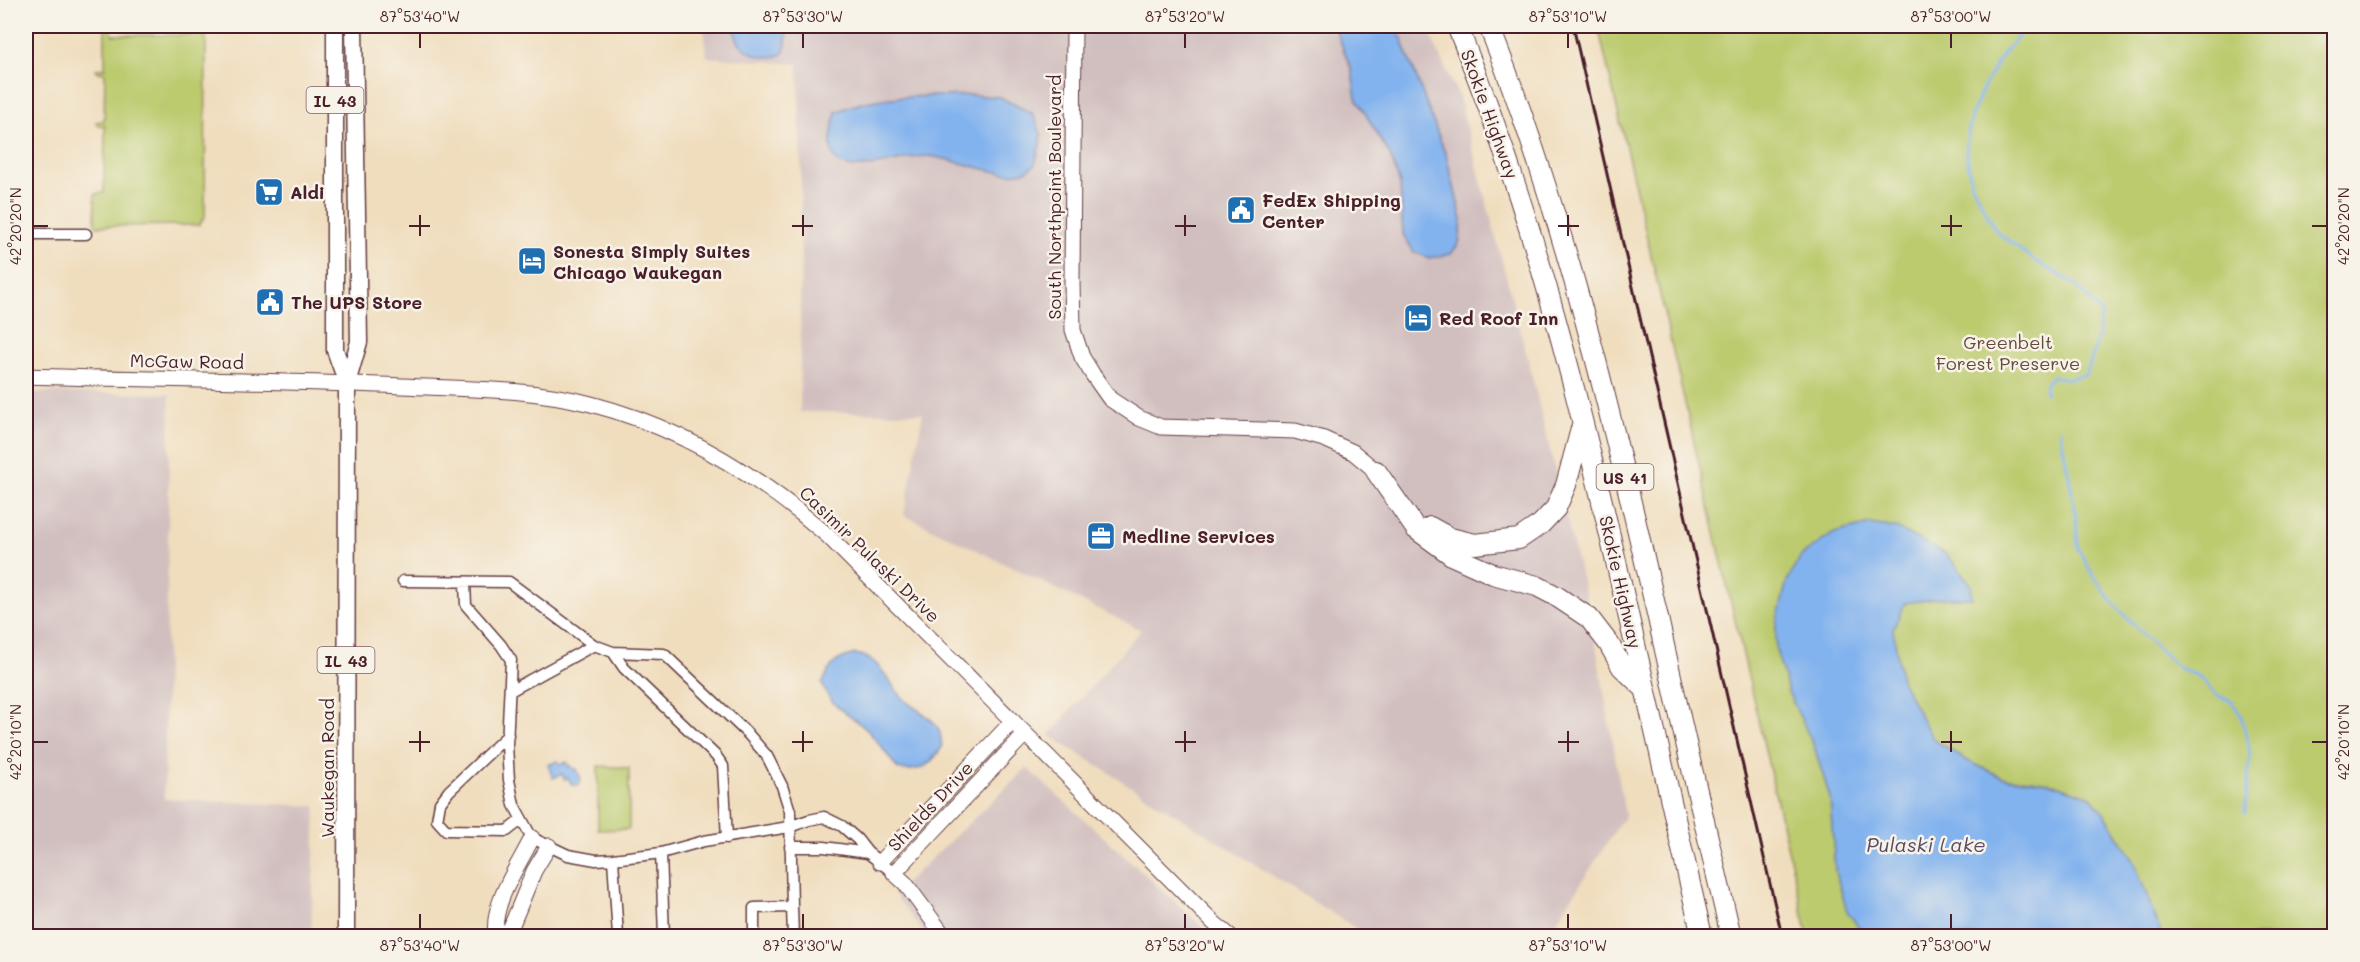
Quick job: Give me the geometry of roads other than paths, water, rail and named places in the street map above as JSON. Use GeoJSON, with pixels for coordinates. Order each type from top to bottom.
{"type":"FeatureCollection","features":[{"type":"Feature","properties":{"kind":"highway","name":"Skokie Highway"},"geometry":{"type":"LineString","coordinates":[[1457,26],[1488,104],[1521,201],[1546,281],[1584,421],[1702,936]]}},
{"type":"Feature","properties":{"kind":"highway","name":"Skokie Highway"},"geometry":{"type":"LineString","coordinates":[[1489,26],[1549,194],[1589,329],[1731,936]]}},
{"type":"Feature","properties":{"kind":"highway"},"geometry":{"type":"LineString","coordinates":[[1376,471],[1430,527],[1450,538],[1475,544],[1519,539],[1541,524],[1556,508],[1566,485],[1584,421]]}},
{"type":"Feature","properties":{"kind":"highway"},"geometry":{"type":"LineString","coordinates":[[1376,471],[1416,529],[1453,556],[1493,574],[1537,586],[1589,618],[1609,644],[1622,667],[1645,689]]}},
{"type":"Feature","properties":{"kind":"main road","name":"Waukegan Road"},"geometry":{"type":"LineString","coordinates":[[335,26],[335,350],[347,383]]}},
{"type":"Feature","properties":{"kind":"main road","name":"Waukegan Road"},"geometry":{"type":"LineString","coordinates":[[346,936],[347,383],[359,342],[354,26]]}},
{"type":"Feature","properties":{"kind":"street","name":"South Northpoint Boulevard"},"geometry":{"type":"LineString","coordinates":[[1074,26],[1073,330],[1082,357],[1093,375],[1110,399],[1139,418],[1161,427],[1295,431],[1324,439],[1353,452],[1376,471]]}},
{"type":"Feature","properties":{"kind":"street"},"geometry":{"type":"LineString","coordinates":[[26,234],[86,234]]}},
{"type":"Feature","properties":{"kind":"street","name":"McGaw Road"},"geometry":{"type":"LineString","coordinates":[[26,376],[347,383]]}},
{"type":"Feature","properties":{"kind":"street","name":"Casimir Pulaski Drive"},"geometry":{"type":"LineString","coordinates":[[347,383],[532,394],[591,404],[650,423],[697,443],[760,483],[805,516],[1214,923],[1230,936]]}},
{"type":"Feature","properties":{"kind":"street"},"geometry":{"type":"LineString","coordinates":[[403,581],[509,582],[594,645],[613,652],[664,654],[748,734],[766,756],[782,786],[790,811],[793,936]]}},
{"type":"Feature","properties":{"kind":"street"},"geometry":{"type":"LineString","coordinates":[[465,583],[466,605],[511,660],[509,780],[514,805],[532,838],[568,855],[596,860],[613,859],[661,853],[704,841],[789,827],[824,817],[842,826],[868,853],[894,873]]}},
{"type":"Feature","properties":{"kind":"street"},"geometry":{"type":"LineString","coordinates":[[510,691],[594,645]]}},
{"type":"Feature","properties":{"kind":"street"},"geometry":{"type":"LineString","coordinates":[[613,652],[624,668],[716,756],[723,766],[727,838]]}},
{"type":"Feature","properties":{"kind":"street","name":"Shields Drive"},"geometry":{"type":"LineString","coordinates":[[880,862],[1013,721]]}},
{"type":"Feature","properties":{"kind":"street","name":"Shields Drive"},"geometry":{"type":"LineString","coordinates":[[944,936],[905,883],[894,873],[1025,734]]}},
{"type":"Feature","properties":{"kind":"street"},"geometry":{"type":"LineString","coordinates":[[508,735],[449,791],[441,803],[437,820],[446,830],[507,831],[521,820]]}},
{"type":"Feature","properties":{"kind":"street"},"geometry":{"type":"LineString","coordinates":[[496,936],[494,925],[499,908],[532,838]]}},
{"type":"Feature","properties":{"kind":"street"},"geometry":{"type":"LineString","coordinates":[[504,936],[549,846]]}},
{"type":"Feature","properties":{"kind":"street"},"geometry":{"type":"LineString","coordinates":[[790,847],[824,847],[868,853]]}},
{"type":"Feature","properties":{"kind":"street"},"geometry":{"type":"LineString","coordinates":[[661,853],[664,936]]}},
{"type":"Feature","properties":{"kind":"street"},"geometry":{"type":"LineString","coordinates":[[613,859],[618,936]]}},
{"type":"Feature","properties":{"kind":"street"},"geometry":{"type":"LineString","coordinates":[[754,936],[754,908],[792,907]]}},
{"type":"Feature","properties":{"kind":"street"},"geometry":{"type":"LineString","coordinates":[[499,908],[516,915]]}},
{"type":"Feature","properties":{"kind":"water"},"geometry":{"type":"Polygon","coordinates":[[[734,26],[787,26],[783,54],[766,57],[744,48],[735,34],[734,26]]]}},
{"type":"Feature","properties":{"kind":"water"},"geometry":{"type":"Polygon","coordinates":[[[1334,26],[1395,26],[1402,39],[1447,158],[1462,220],[1459,243],[1451,254],[1429,258],[1414,252],[1403,234],[1400,184],[1390,155],[1356,98],[1352,71],[1334,26]]]}},
{"type":"Feature","properties":{"kind":"water"},"geometry":{"type":"Polygon","coordinates":[[[970,95],[1000,97],[1033,114],[1042,136],[1034,165],[1023,172],[1003,173],[928,156],[868,167],[845,166],[834,157],[831,138],[836,112],[885,99],[970,95]]]}},
{"type":"Feature","properties":{"kind":"water","name":"Pulaski Lake"},"geometry":{"type":"Polygon","coordinates":[[[1870,524],[1896,528],[1946,554],[1971,584],[1972,598],[1942,598],[1905,603],[1893,629],[1901,680],[1933,739],[1964,759],[2002,777],[2048,782],[2091,797],[2106,816],[2134,861],[2162,936],[2034,936],[2025,931],[1984,936],[1865,936],[1847,911],[1835,870],[1830,798],[1814,746],[1789,694],[1776,650],[1776,624],[1787,581],[1801,556],[1834,533],[1870,524]]]}},
{"type":"Feature","properties":{"kind":"water"},"geometry":{"type":"Polygon","coordinates":[[[855,654],[864,656],[877,665],[902,697],[935,723],[942,747],[924,767],[913,770],[898,769],[872,735],[836,706],[826,693],[822,684],[831,667],[842,658],[855,654]]]}},
{"type":"Feature","properties":{"kind":"water"},"geometry":{"type":"Polygon","coordinates":[[[558,761],[560,765],[567,762],[569,767],[577,769],[581,780],[579,785],[572,785],[568,778],[564,779],[562,774],[553,778],[548,765],[558,761]]]}},
{"type":"Feature","properties":{"kind":"waterway"},"geometry":{"type":"LineString","coordinates":[[2028,26],[2004,52],[1987,80],[1971,116],[1966,150],[1971,183],[1996,231],[2034,260],[2076,285],[2102,314],[2095,349],[2086,375],[2068,379],[2052,376],[2045,385],[2046,393]]}},
{"type":"Feature","properties":{"kind":"waterway"},"geometry":{"type":"LineString","coordinates":[[2060,430],[2075,509],[2078,549],[2093,575],[2113,603],[2146,637],[2179,668],[2200,677],[2216,695],[2231,701],[2241,715],[2250,752],[2245,813]]}},
{"type":"Feature","properties":{"kind":"railway"},"geometry":{"type":"LineString","coordinates":[[1573,26],[1782,936]]}},
{"type":"Feature","properties":{"kind":"place","name":"Aldi"},"geometry":{"type":"Point","coordinates":[269,192]}},
{"type":"Feature","properties":{"kind":"place","name":"FedEx Shipping Center"},"geometry":{"type":"Point","coordinates":[1241,210]}},
{"type":"Feature","properties":{"kind":"place","name":"Sonesta Simply Suites Chicago Waukegan"},"geometry":{"type":"Point","coordinates":[532,261]}},
{"type":"Feature","properties":{"kind":"place","name":"The UPS Store"},"geometry":{"type":"Point","coordinates":[270,302]}},
{"type":"Feature","properties":{"kind":"place","name":"Red Roof Inn"},"geometry":{"type":"Point","coordinates":[1418,318]}},
{"type":"Feature","properties":{"kind":"place","name":"Medline Services"},"geometry":{"type":"Point","coordinates":[1101,536]}},
{"type":"Feature","properties":{"kind":"park label","name":"Greenbelt Forest Preserve"},"geometry":{"type":"Point","coordinates":[2008,352]}}]}
